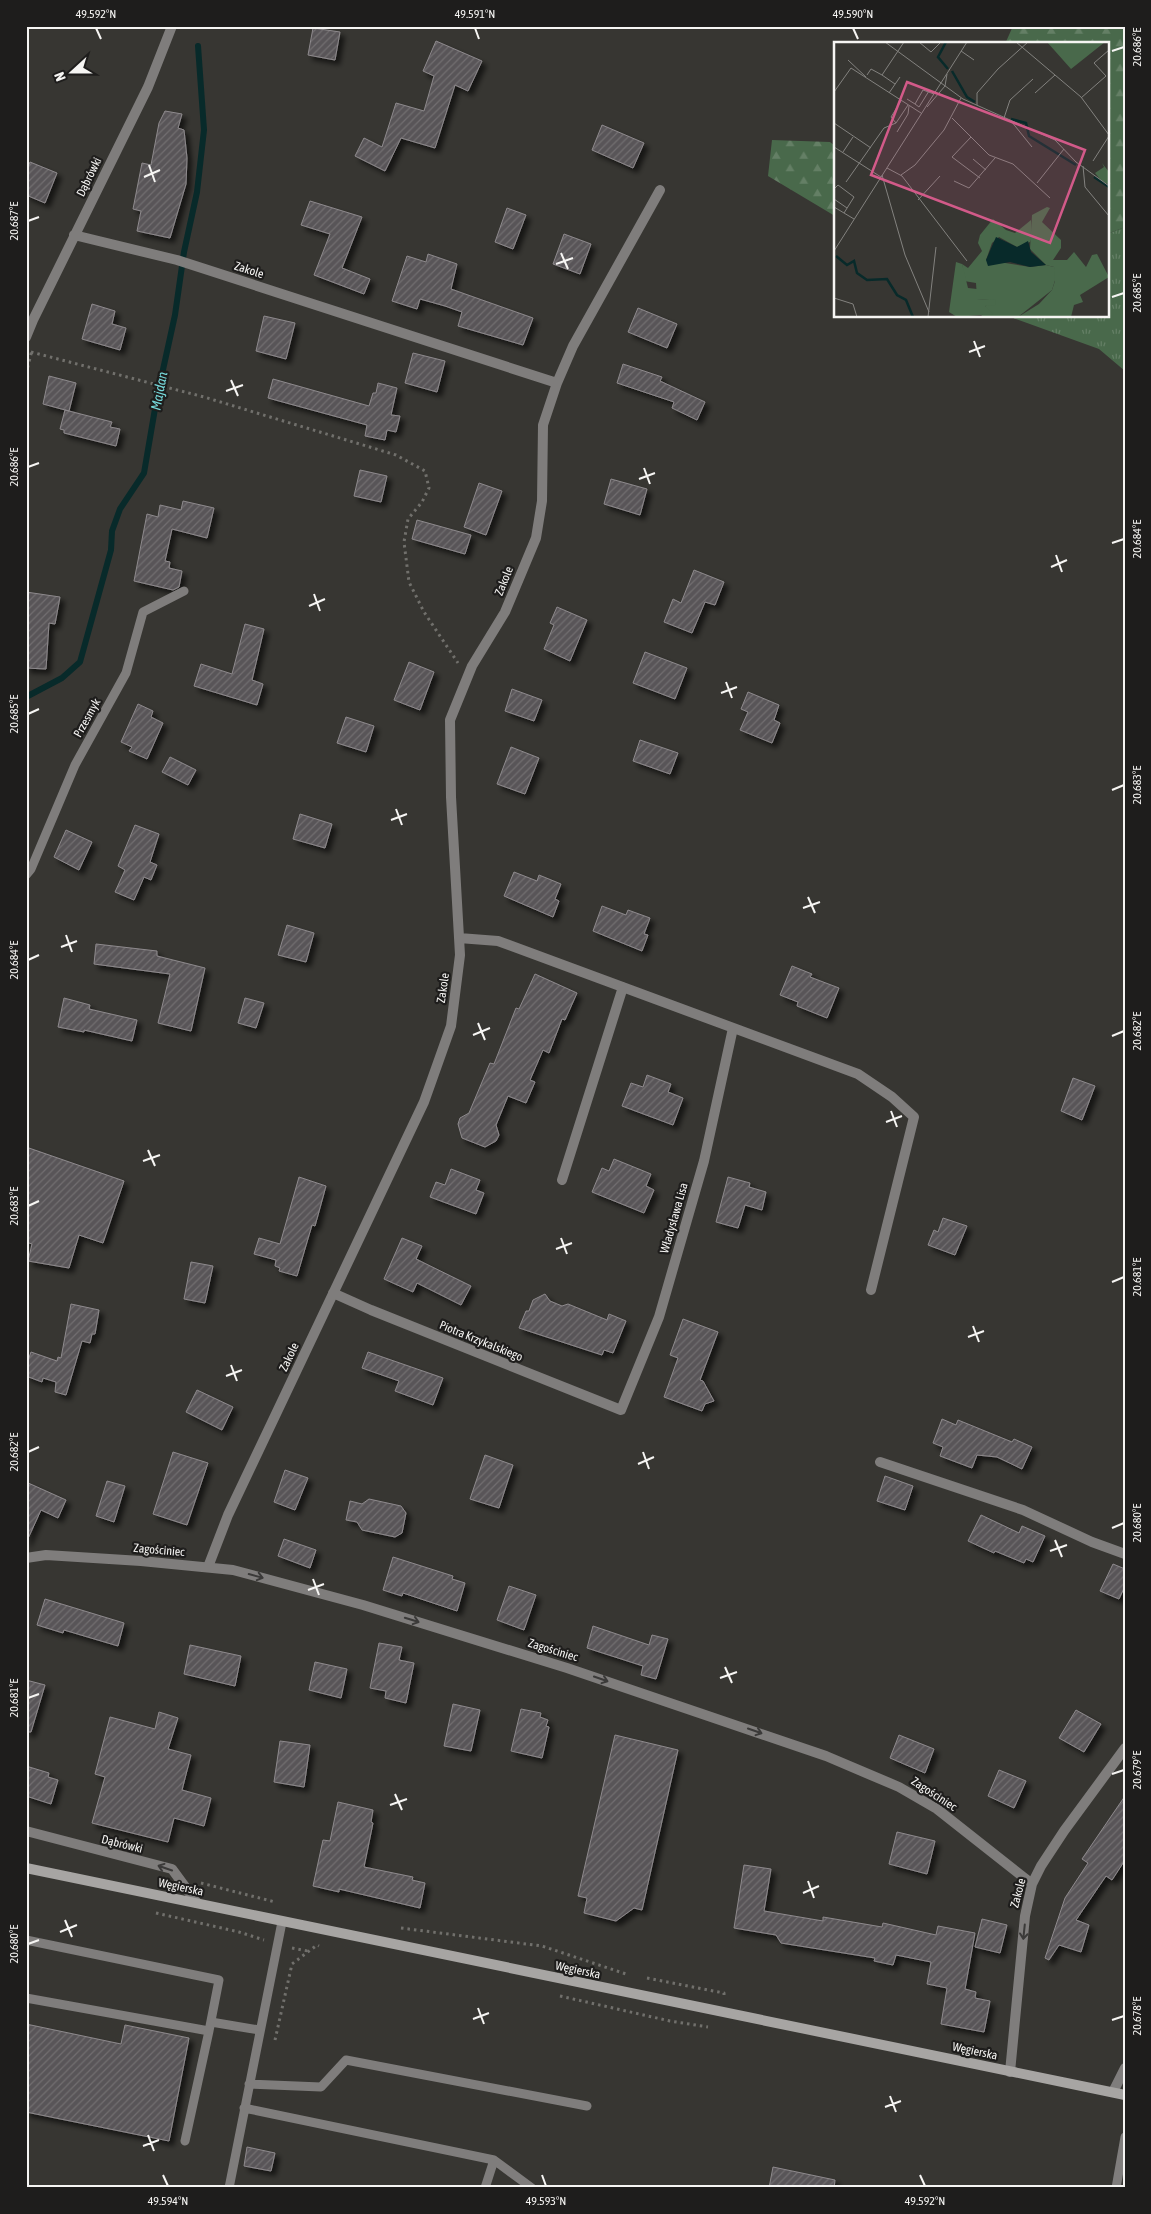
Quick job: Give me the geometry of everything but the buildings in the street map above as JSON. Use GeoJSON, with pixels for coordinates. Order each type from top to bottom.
{"type":"FeatureCollection","features":[{"type":"Feature","properties":{"kind":"main road","name":"Węgierska"},"geometry":{"type":"LineString","coordinates":[[26,1868],[1125,2095]]}},
{"type":"Feature","properties":{"kind":"street","name":"Dąbrówki"},"geometry":{"type":"LineString","coordinates":[[26,337],[74,235],[148,87],[172,26]]}},
{"type":"Feature","properties":{"kind":"street","name":"Zakole"},"geometry":{"type":"LineString","coordinates":[[208,1567],[228,1515],[424,1102],[451,1026],[460,955],[460,938],[451,797],[450,720],[472,666],[505,612],[536,538],[542,501],[543,425],[557,383],[581,331],[660,190]]}},
{"type":"Feature","properties":{"kind":"street","name":"Zakole"},"geometry":{"type":"LineString","coordinates":[[74,235],[182,261],[557,383]]}},
{"type":"Feature","properties":{"kind":"street"},"geometry":{"type":"LineString","coordinates":[[460,938],[498,941],[623,987],[858,1074],[892,1097],[914,1117],[871,1290]]}},
{"type":"Feature","properties":{"kind":"street"},"geometry":{"type":"LineString","coordinates":[[562,1180],[623,987]]}},
{"type":"Feature","properties":{"kind":"street","name":"Władysława Lisa"},"geometry":{"type":"LineString","coordinates":[[621,1410],[659,1317],[704,1161],[733,1028]]}},
{"type":"Feature","properties":{"kind":"street","name":"Piotra Krzykalskiego"},"geometry":{"type":"LineString","coordinates":[[333,1293],[621,1410]]}},
{"type":"Feature","properties":{"kind":"street"},"geometry":{"type":"LineString","coordinates":[[880,1462],[1023,1510],[1092,1542],[1125,1554]]}},
{"type":"Feature","properties":{"kind":"street","name":"Zagościniec"},"geometry":{"type":"LineString","coordinates":[[26,1558],[46,1555],[233,1570],[363,1605],[567,1668],[826,1756],[899,1787],[937,1810],[1032,1884]]}},
{"type":"Feature","properties":{"kind":"street","name":"Zakole"},"geometry":{"type":"LineString","coordinates":[[1010,2072],[1025,1916],[1032,1884],[1041,1866],[1064,1831],[1125,1748]]}},
{"type":"Feature","properties":{"kind":"street","name":"Dąbrówki"},"geometry":{"type":"LineString","coordinates":[[26,1831],[172,1869],[198,1903]]}},
{"type":"Feature","properties":{"kind":"street"},"geometry":{"type":"LineString","coordinates":[[1113,2092],[1125,2068]]}},
{"type":"Feature","properties":{"kind":"lane","name":"Przesmyk"},"geometry":{"type":"LineString","coordinates":[[26,875],[31,869],[76,764],[126,673],[143,612],[184,591]]}},
{"type":"Feature","properties":{"kind":"lane"},"geometry":{"type":"LineString","coordinates":[[229,2188],[282,1922]]}},
{"type":"Feature","properties":{"kind":"lane"},"geometry":{"type":"LineString","coordinates":[[26,1940],[219,1980],[185,2142]]}},
{"type":"Feature","properties":{"kind":"lane"},"geometry":{"type":"LineString","coordinates":[[26,1998],[209,2031]]}},
{"type":"Feature","properties":{"kind":"lane"},"geometry":{"type":"LineString","coordinates":[[211,2022],[259,2030]]}},
{"type":"Feature","properties":{"kind":"lane"},"geometry":{"type":"LineString","coordinates":[[249,2084],[321,2087],[346,2060],[587,2106]]}},
{"type":"Feature","properties":{"kind":"lane"},"geometry":{"type":"LineString","coordinates":[[244,2108],[494,2160],[532,2188]]}},
{"type":"Feature","properties":{"kind":"lane"},"geometry":{"type":"LineString","coordinates":[[1116,2188],[1125,2137]]}},
{"type":"Feature","properties":{"kind":"lane"},"geometry":{"type":"LineString","coordinates":[[485,2188],[494,2160]]}},
{"type":"Feature","properties":{"kind":"path"},"geometry":{"type":"LineString","coordinates":[[26,351],[204,397],[396,455],[425,471],[429,488],[422,502],[408,519],[404,542],[409,582],[424,612],[468,678]]}},
{"type":"Feature","properties":{"kind":"path"},"geometry":{"type":"LineString","coordinates":[[179,1878],[279,1903]]}},
{"type":"Feature","properties":{"kind":"path"},"geometry":{"type":"LineString","coordinates":[[148,1911],[239,1932],[278,1945],[308,1951]]}},
{"type":"Feature","properties":{"kind":"path"},"geometry":{"type":"LineString","coordinates":[[396,1927],[542,1946],[628,1974],[724,1993],[716,2028],[670,2021],[557,1996]]}},
{"type":"Feature","properties":{"kind":"path"},"geometry":{"type":"LineString","coordinates":[[272,2045],[276,2038],[292,1964],[317,1945],[326,1947]]}},
{"type":"Feature","properties":{"kind":"green space"},"geometry":{"type":"Polygon","coordinates":[[[1013,26],[1125,26],[1125,227],[1108,234],[1108,42],[1006,42],[1013,26]]]}},
{"type":"Feature","properties":{"kind":"green space"},"geometry":{"type":"Polygon","coordinates":[[[772,140],[830,142],[834,145],[834,215],[768,176],[772,140]]]}},
{"type":"Feature","properties":{"kind":"green space"},"geometry":{"type":"Polygon","coordinates":[[[1125,227],[1125,371],[1099,349],[1014,318],[1108,318],[1108,234],[1125,227]]]}},
{"type":"Feature","properties":{"kind":"waterway","name":"Majdan"},"geometry":{"type":"LineString","coordinates":[[26,697],[62,678],[80,662],[111,550],[112,531],[120,509],[144,473],[157,397],[175,315],[184,252],[197,192],[204,130],[198,46]]}}]}
